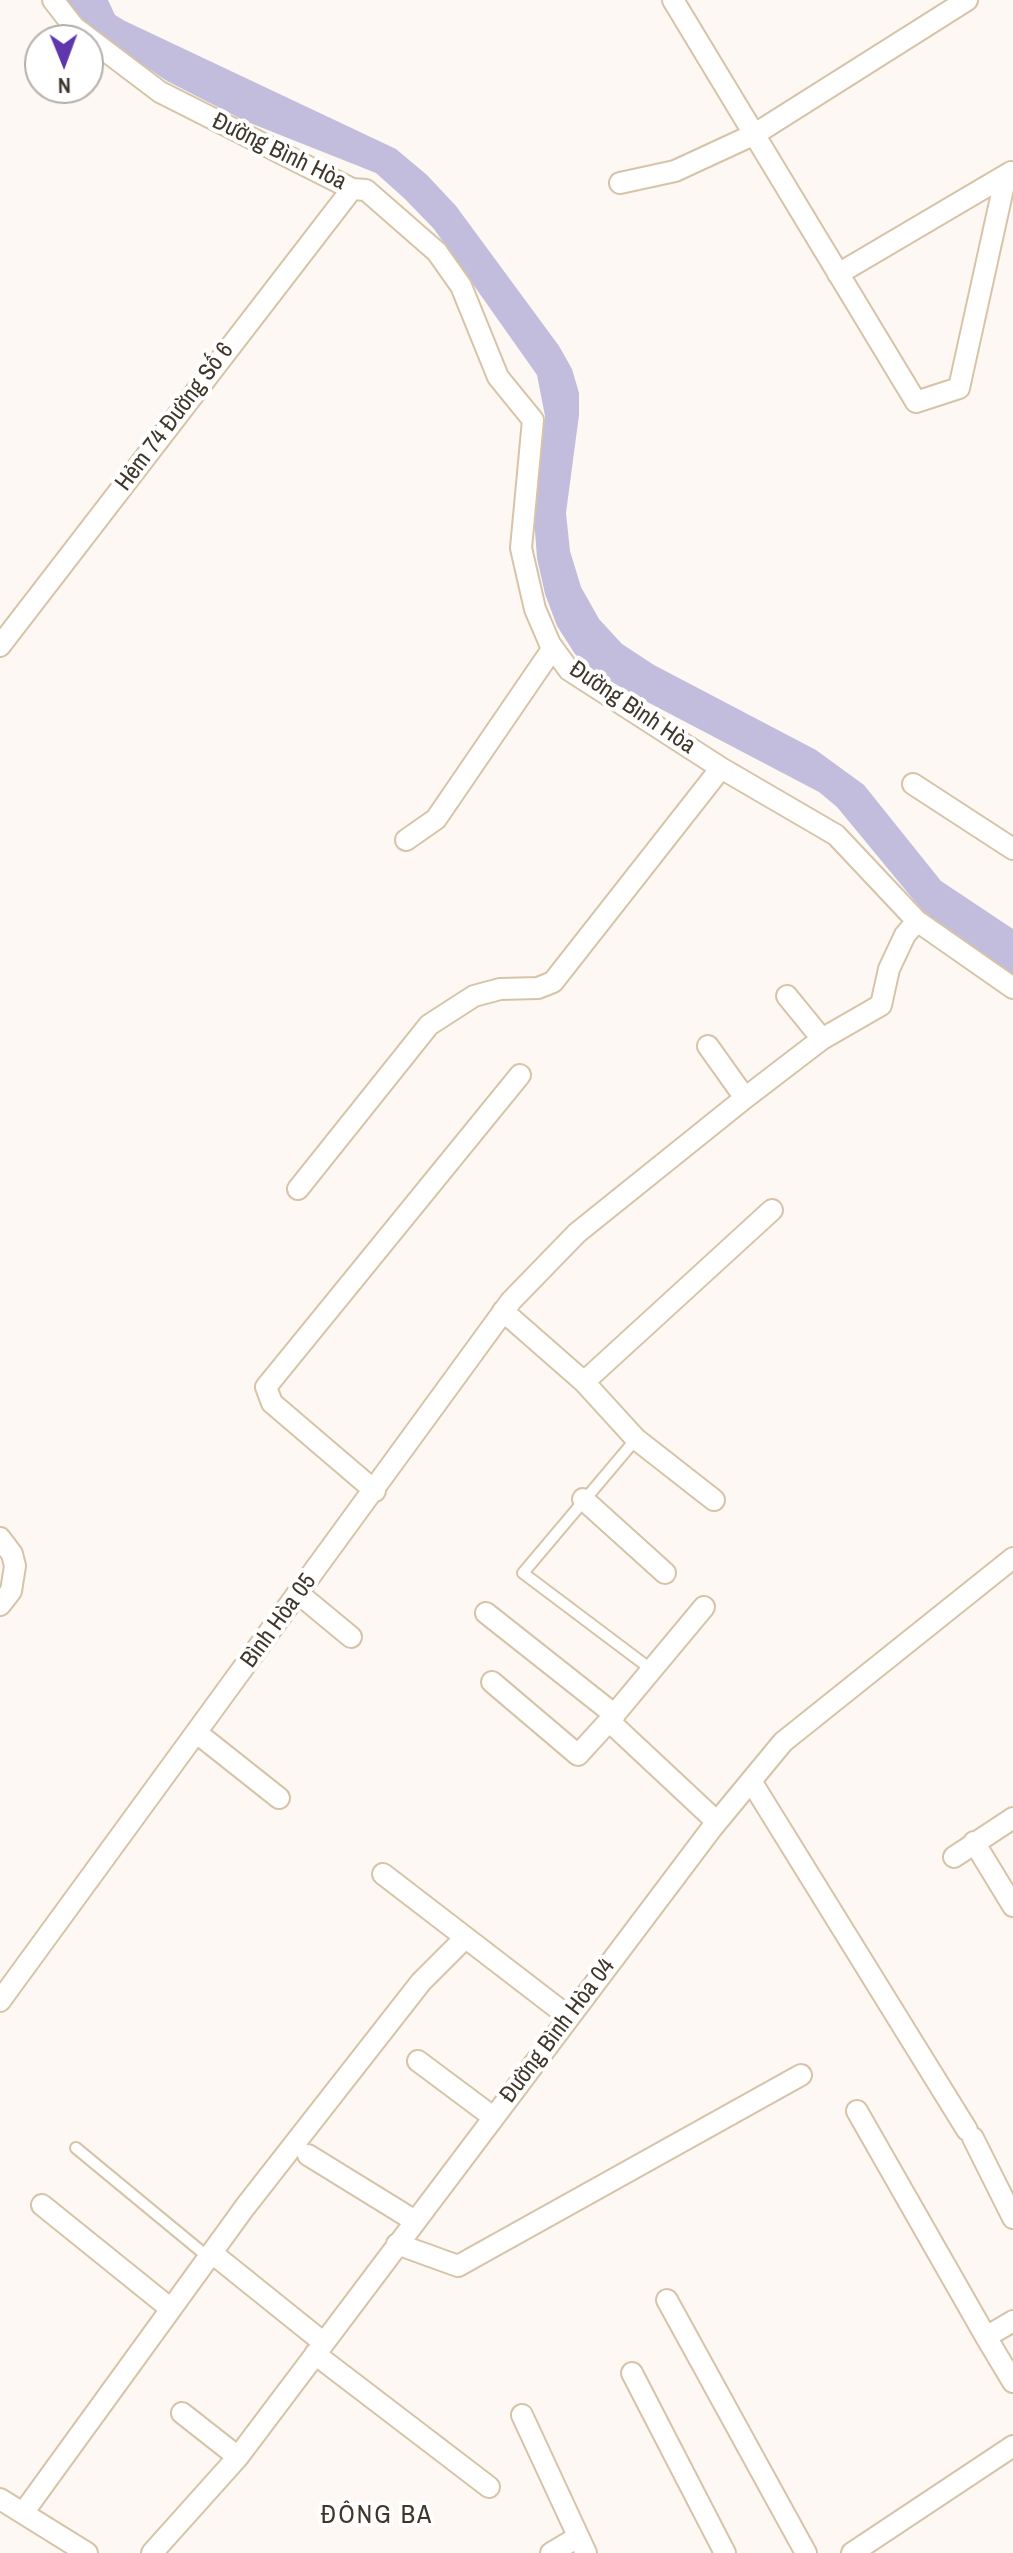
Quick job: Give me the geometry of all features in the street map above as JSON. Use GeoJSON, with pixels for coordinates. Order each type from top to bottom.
{"type":"FeatureCollection","features":[{"type":"Feature","properties":{"kind":"street","name":"Đường Bình Hòa"},"geometry":{"type":"LineString","coordinates":[[53,0],[74,27],[160,92],[352,189],[366,190],[437,252],[461,286],[498,377],[533,420],[521,548],[535,609],[553,648],[569,670],[721,768],[836,835],[917,921],[1013,988]]}},
{"type":"Feature","properties":{"kind":"street"},"geometry":{"type":"LineString","coordinates":[[673,0],[916,402],[959,388],[1010,172]]}},
{"type":"Feature","properties":{"kind":"street"},"geometry":{"type":"LineString","coordinates":[[620,183],[675,171],[755,134],[967,0]]}},
{"type":"Feature","properties":{"kind":"street"},"geometry":{"type":"LineString","coordinates":[[838,274],[1010,172]]}},
{"type":"Feature","properties":{"kind":"street","name":"Hẻm 74 Đường Số 6"},"geometry":{"type":"LineString","coordinates":[[0,646],[352,189]]}},
{"type":"Feature","properties":{"kind":"street"},"geometry":{"type":"LineString","coordinates":[[406,840],[436,819],[553,648]]}},
{"type":"Feature","properties":{"kind":"street"},"geometry":{"type":"LineString","coordinates":[[298,1189],[429,1025],[474,996],[500,989],[538,988],[553,982],[721,768]]}},
{"type":"Feature","properties":{"kind":"street"},"geometry":{"type":"LineString","coordinates":[[913,784],[1013,849]]}},
{"type":"Feature","properties":{"kind":"street"},"geometry":{"type":"LineString","coordinates":[[708,1046],[745,1098],[822,1039],[881,1005],[889,969],[905,935],[917,921]]}},
{"type":"Feature","properties":{"kind":"street"},"geometry":{"type":"LineString","coordinates":[[787,996],[822,1039]]}},
{"type":"Feature","properties":{"kind":"street"},"geometry":{"type":"LineString","coordinates":[[375,1491],[272,1403],[266,1387],[520,1075]]}},
{"type":"Feature","properties":{"kind":"street","name":"Bình Hòa 05"},"geometry":{"type":"LineString","coordinates":[[0,2001],[375,1491],[503,1311],[564,1247],[745,1098]]}},
{"type":"Feature","properties":{"kind":"street"},"geometry":{"type":"LineString","coordinates":[[584,1382],[772,1210]]}},
{"type":"Feature","properties":{"kind":"street"},"geometry":{"type":"LineString","coordinates":[[503,1311],[584,1382],[636,1439],[714,1500]]}},
{"type":"Feature","properties":{"kind":"street"},"geometry":{"type":"LineString","coordinates":[[583,1499],[665,1573]]}},
{"type":"Feature","properties":{"kind":"street"},"geometry":{"type":"LineString","coordinates":[[0,1538],[12,1554],[15,1566],[11,1591],[0,1605]]}},
{"type":"Feature","properties":{"kind":"street","name":"Đường Bình Hòa 04"},"geometry":{"type":"LineString","coordinates":[[152,2553],[238,2457],[717,1822],[783,1742],[1013,1558]]}},
{"type":"Feature","properties":{"kind":"street"},"geometry":{"type":"LineString","coordinates":[[299,1594],[351,1637]]}},
{"type":"Feature","properties":{"kind":"street"},"geometry":{"type":"LineString","coordinates":[[492,1682],[578,1755],[704,1607]]}},
{"type":"Feature","properties":{"kind":"street"},"geometry":{"type":"LineString","coordinates":[[486,1613],[612,1718],[717,1822]]}},
{"type":"Feature","properties":{"kind":"street"},"geometry":{"type":"LineString","coordinates":[[197,1733],[279,1798]]}},
{"type":"Feature","properties":{"kind":"street"},"geometry":{"type":"LineString","coordinates":[[751,1781],[970,2134],[1013,2218]]}},
{"type":"Feature","properties":{"kind":"street"},"geometry":{"type":"LineString","coordinates":[[954,1857],[1013,1818]]}},
{"type":"Feature","properties":{"kind":"street"},"geometry":{"type":"LineString","coordinates":[[974,1842],[1013,1906]]}},
{"type":"Feature","properties":{"kind":"street"},"geometry":{"type":"LineString","coordinates":[[383,1874],[569,2017]]}},
{"type":"Feature","properties":{"kind":"street"},"geometry":{"type":"LineString","coordinates":[[23,2513],[210,2255],[412,1994],[465,1938]]}},
{"type":"Feature","properties":{"kind":"street"},"geometry":{"type":"LineString","coordinates":[[418,2061],[493,2117]]}},
{"type":"Feature","properties":{"kind":"street"},"geometry":{"type":"LineString","coordinates":[[397,2244],[458,2266],[801,2075]]}},
{"type":"Feature","properties":{"kind":"street"},"geometry":{"type":"LineString","coordinates":[[857,2111],[1013,2382]]}},
{"type":"Feature","properties":{"kind":"street"},"geometry":{"type":"LineString","coordinates":[[308,2155],[415,2221]]}},
{"type":"Feature","properties":{"kind":"street"},"geometry":{"type":"LineString","coordinates":[[42,2205],[171,2309]]}},
{"type":"Feature","properties":{"kind":"street"},"geometry":{"type":"LineString","coordinates":[[210,2255],[489,2487]]}},
{"type":"Feature","properties":{"kind":"street"},"geometry":{"type":"LineString","coordinates":[[667,2300],[806,2553]]}},
{"type":"Feature","properties":{"kind":"street"},"geometry":{"type":"LineString","coordinates":[[986,2337],[1013,2321]]}},
{"type":"Feature","properties":{"kind":"street"},"geometry":{"type":"LineString","coordinates":[[632,2373],[725,2553]]}},
{"type":"Feature","properties":{"kind":"street"},"geometry":{"type":"LineString","coordinates":[[182,2413],[238,2457]]}},
{"type":"Feature","properties":{"kind":"street"},"geometry":{"type":"LineString","coordinates":[[522,2415],[582,2545],[551,2553]]}},
{"type":"Feature","properties":{"kind":"street"},"geometry":{"type":"LineString","coordinates":[[852,2553],[1013,2446]]}},
{"type":"Feature","properties":{"kind":"street"},"geometry":{"type":"LineString","coordinates":[[0,2499],[87,2553]]}},
{"type":"Feature","properties":{"kind":"lane"},"geometry":{"type":"LineString","coordinates":[[636,1439],[523,1573],[652,1670]]}},
{"type":"Feature","properties":{"kind":"lane"},"geometry":{"type":"LineString","coordinates":[[76,2148],[210,2255]]}},
{"type":"Feature","properties":{"kind":"shaded area"},"geometry":{"type":"Polygon","coordinates":[[[63,0],[108,0],[115,15],[125,21],[396,149],[427,175],[456,206],[559,346],[572,369],[579,393],[579,415],[566,513],[570,551],[581,587],[599,619],[622,644],[654,665],[816,750],[864,785],[941,881],[1013,929],[1013,981],[922,910],[837,807],[819,792],[634,695],[597,673],[575,654],[557,626],[545,594],[537,558],[534,518],[545,416],[537,375],[434,229],[405,199],[376,173],[245,121],[167,81],[104,39],[104,24],[82,24],[74,19],[63,0]]]}},
{"type":"Feature","properties":{"kind":"district","name":"ĐÔNG BA"},"geometry":{"type":"Point","coordinates":[377,2516]}}]}
